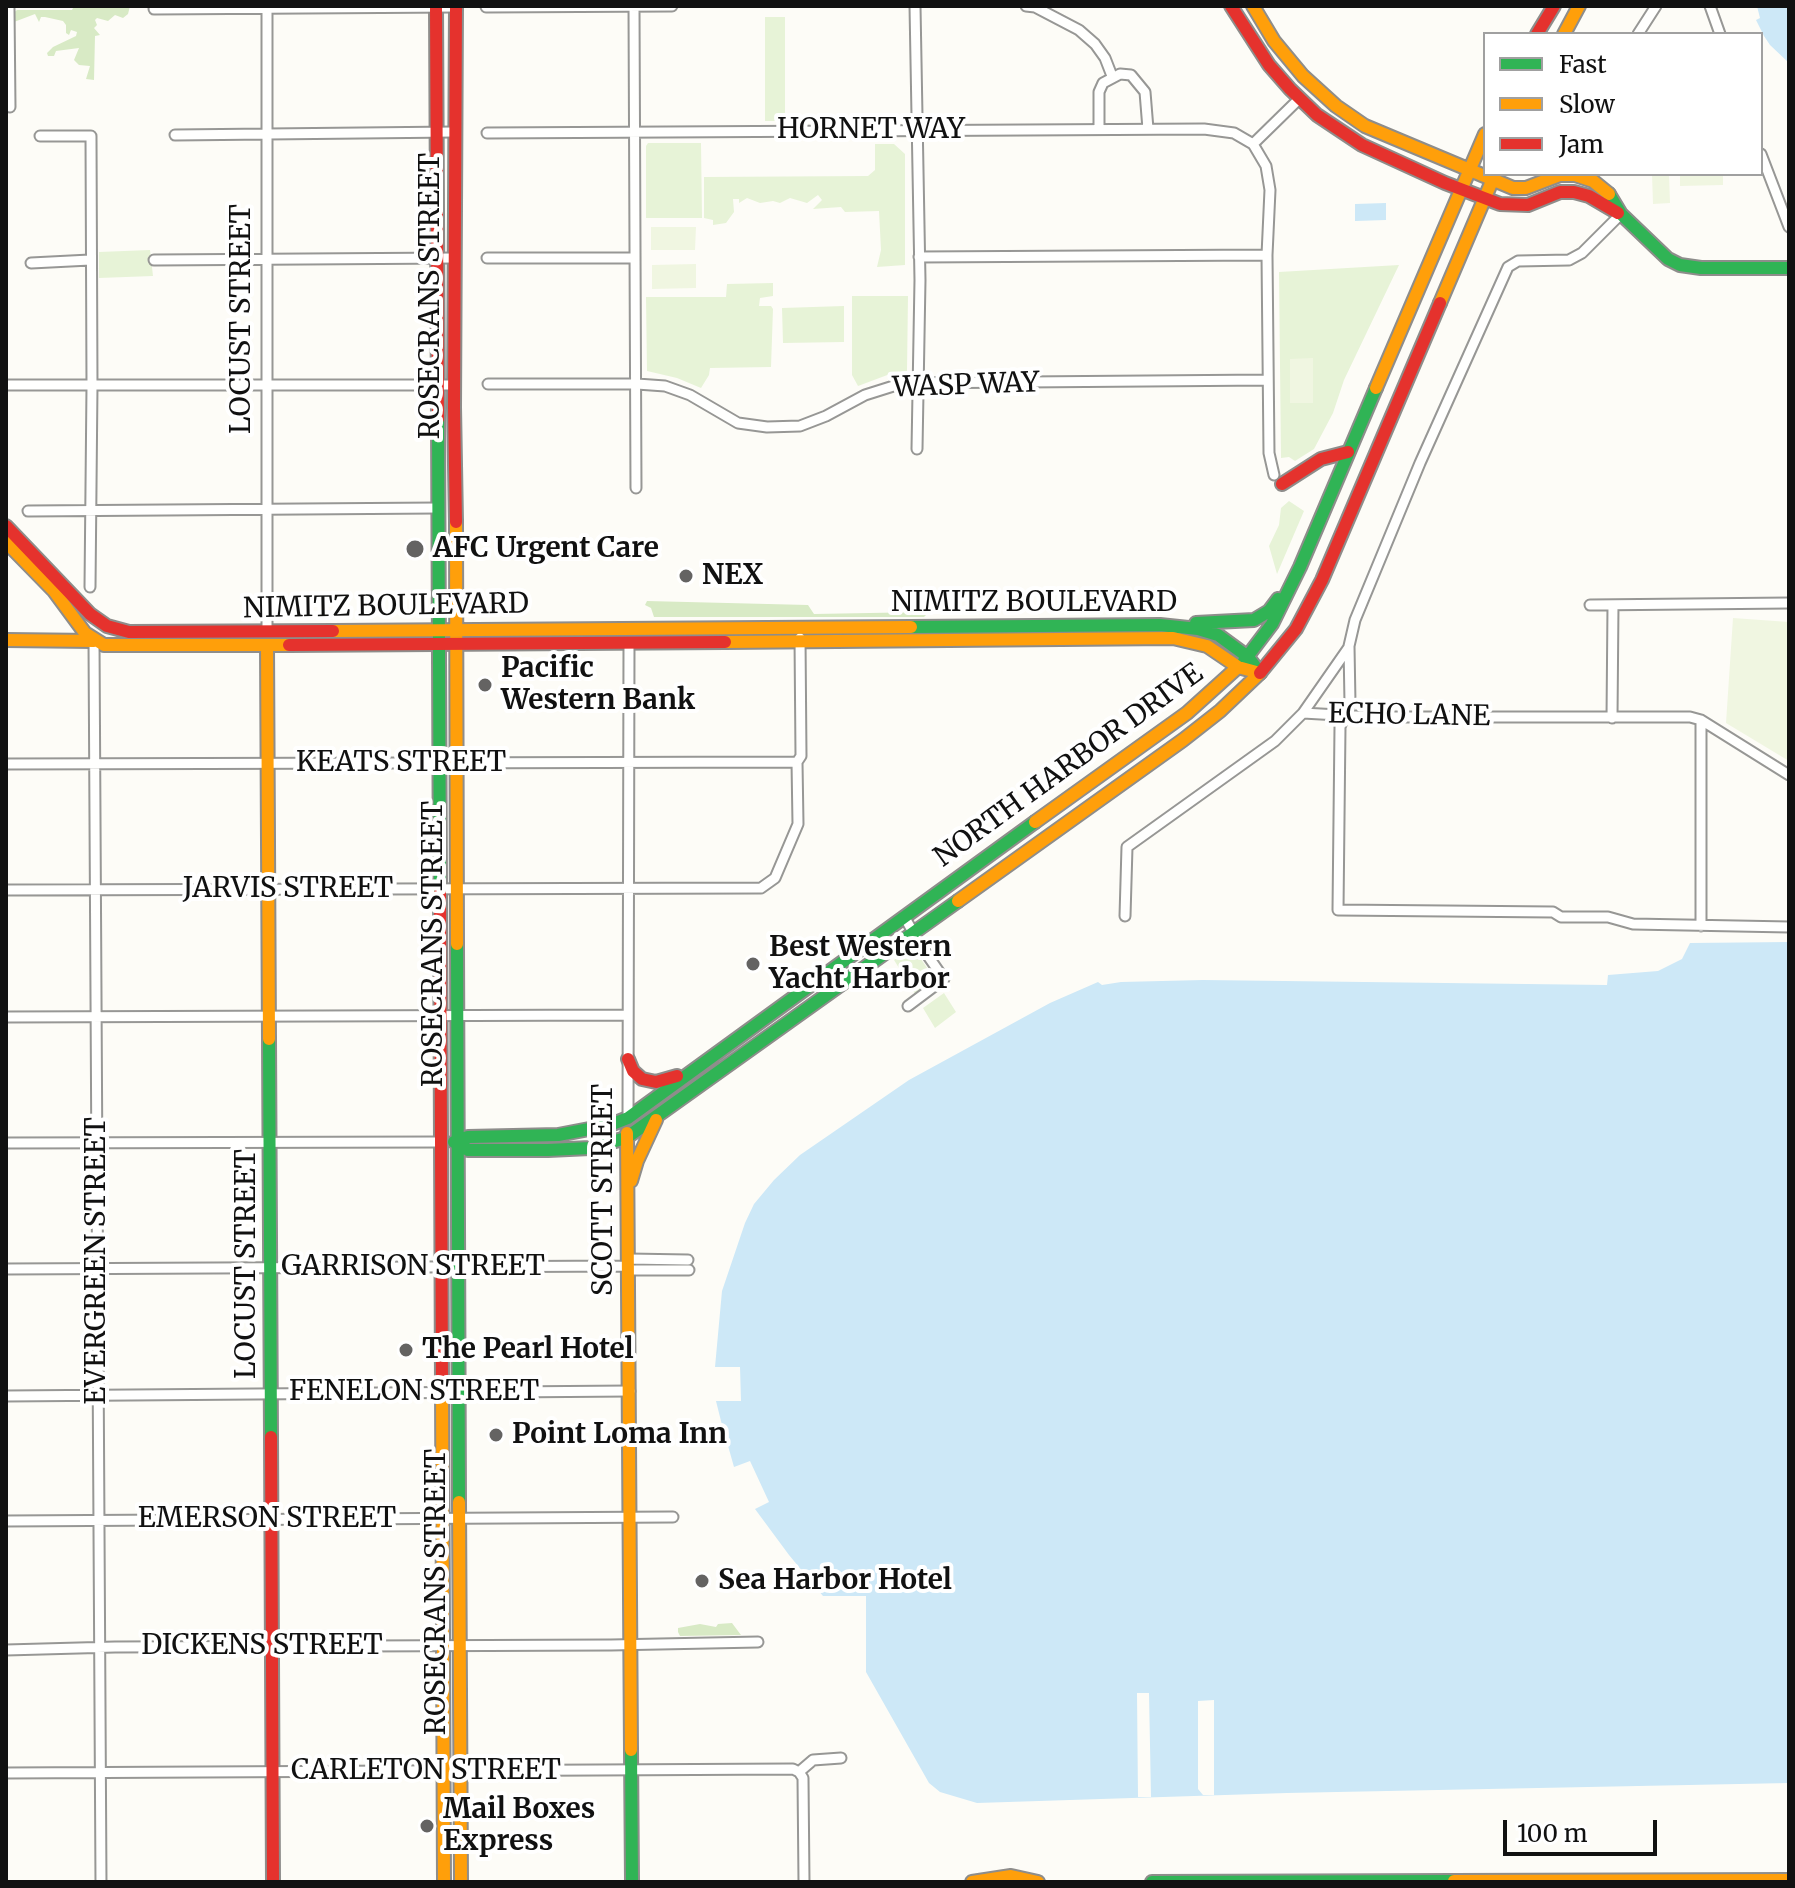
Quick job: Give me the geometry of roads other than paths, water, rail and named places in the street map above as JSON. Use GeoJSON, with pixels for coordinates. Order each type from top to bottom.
{"type":"FeatureCollection","features":[{"type":"Feature","properties":{"kind":"main road","name":"ROSECRANS STREET"},"geometry":{"type":"LineString","coordinates":[[436,6],[444,1882]]}},
{"type":"Feature","properties":{"kind":"main road","name":"ROSECRANS STREET"},"geometry":{"type":"LineString","coordinates":[[456,6],[454,385],[458,629],[461,1882]]}},
{"type":"Feature","properties":{"kind":"main road"},"geometry":{"type":"LineString","coordinates":[[1231,6],[1269,65],[1299,99],[1325,121],[1362,145],[1500,204],[1522,206],[1560,192],[1573,192],[1589,196],[1621,214]]}},
{"type":"Feature","properties":{"kind":"main road"},"geometry":{"type":"LineString","coordinates":[[1253,6],[1274,41],[1303,76],[1350,116],[1400,142],[1483,174]]}},
{"type":"Feature","properties":{"kind":"main road"},"geometry":{"type":"LineString","coordinates":[[1538,32],[1554,6]]}},
{"type":"Feature","properties":{"kind":"main road"},"geometry":{"type":"LineString","coordinates":[[1565,32],[1579,6]]}},
{"type":"Feature","properties":{"kind":"main road","name":"NORTH HARBOR DRIVE"},"geometry":{"type":"LineString","coordinates":[[441,1142],[459,1142],[468,1137],[558,1135],[610,1125],[628,1118],[694,1067],[1187,713],[1238,667],[1272,624],[1293,580],[1483,138]]}},
{"type":"Feature","properties":{"kind":"main road"},"geometry":{"type":"LineString","coordinates":[[1493,177],[1522,189],[1557,176]]}},
{"type":"Feature","properties":{"kind":"main road"},"geometry":{"type":"LineString","coordinates":[[1570,176],[1601,185],[1621,214],[1668,259],[1680,265],[1701,268],[1789,268]]}},
{"type":"Feature","properties":{"kind":"main road","name":"NORTH HARBOR DRIVE"},"geometry":{"type":"LineString","coordinates":[[459,1142],[468,1150],[548,1150],[590,1148],[626,1138],[1203,725],[1260,673],[1296,629],[1322,580],[1493,177]]}},
{"type":"Feature","properties":{"kind":"main road"},"geometry":{"type":"LineString","coordinates":[[1278,479],[1321,459],[1348,452]]}},
{"type":"Feature","properties":{"kind":"main road","name":"NIMITZ BOULEVARD"},"geometry":{"type":"LineString","coordinates":[[6,526],[90,614],[107,626],[138,633],[438,645],[1173,638],[1207,646],[1238,667],[1260,673]]}},
{"type":"Feature","properties":{"kind":"main road"},"geometry":{"type":"LineString","coordinates":[[6,542],[54,591],[82,630],[94,641]]}},
{"type":"Feature","properties":{"kind":"main road"},"geometry":{"type":"LineString","coordinates":[[1160,625],[1254,620],[1269,611],[1293,580]]}},
{"type":"Feature","properties":{"kind":"main road","name":"NIMITZ BOULEVARD"},"geometry":{"type":"LineString","coordinates":[[94,641],[104,645],[128,646],[438,628],[1160,625],[1211,632],[1229,641],[1248,657],[1260,673]]}},
{"type":"Feature","properties":{"kind":"main road"},"geometry":{"type":"LineString","coordinates":[[6,640],[94,641],[138,633]]}},
{"type":"Feature","properties":{"kind":"main road","name":"LOCUST STREET"},"geometry":{"type":"LineString","coordinates":[[267,639],[273,1882]]}},
{"type":"Feature","properties":{"kind":"main road"},"geometry":{"type":"LineString","coordinates":[[628,1059],[636,1075],[649,1082],[664,1081],[694,1067]]}},
{"type":"Feature","properties":{"kind":"main road"},"geometry":{"type":"LineString","coordinates":[[628,1199],[637,1161],[658,1116]]}},
{"type":"Feature","properties":{"kind":"main road","name":"SCOTT STREET"},"geometry":{"type":"LineString","coordinates":[[628,1118],[632,1882]]}},
{"type":"Feature","properties":{"kind":"main road"},"geometry":{"type":"LineString","coordinates":[[972,1882],[1011,1876],[1038,1882]]}},
{"type":"Feature","properties":{"kind":"main road"},"geometry":{"type":"LineString","coordinates":[[1152,1882],[1789,1880]]}},
{"type":"Feature","properties":{"kind":"street"},"geometry":{"type":"LineString","coordinates":[[154,9],[456,6]]}},
{"type":"Feature","properties":{"kind":"street"},"geometry":{"type":"LineString","coordinates":[[634,6],[636,488]]}},
{"type":"Feature","properties":{"kind":"street"},"geometry":{"type":"LineString","coordinates":[[486,7],[672,6]]}},
{"type":"Feature","properties":{"kind":"street"},"geometry":{"type":"LineString","coordinates":[[915,6],[919,130],[917,449]]}},
{"type":"Feature","properties":{"kind":"street"},"geometry":{"type":"LineString","coordinates":[[1026,6],[1035,7],[1079,30],[1095,44],[1112,76]]}},
{"type":"Feature","properties":{"kind":"street"},"geometry":{"type":"LineString","coordinates":[[1639,32],[1656,6]]}},
{"type":"Feature","properties":{"kind":"street"},"geometry":{"type":"LineString","coordinates":[[1710,6],[1719,32]]}},
{"type":"Feature","properties":{"kind":"street","name":"LOCUST STREET"},"geometry":{"type":"LineString","coordinates":[[267,7],[267,639]]}},
{"type":"Feature","properties":{"kind":"street"},"geometry":{"type":"LineString","coordinates":[[8,8],[10,107]]}},
{"type":"Feature","properties":{"kind":"street"},"geometry":{"type":"LineString","coordinates":[[1099,129],[1099,92],[1103,83],[1112,76],[1131,75],[1139,82],[1147,101],[1148,129]]}},
{"type":"Feature","properties":{"kind":"street"},"geometry":{"type":"LineString","coordinates":[[1278,479],[1269,453],[1267,255],[1270,190],[1266,166],[1253,144],[1299,99]]}},
{"type":"Feature","properties":{"kind":"street","name":"HORNET WAY"},"geometry":{"type":"LineString","coordinates":[[487,133],[1204,129],[1234,133],[1253,144]]}},
{"type":"Feature","properties":{"kind":"street"},"geometry":{"type":"LineString","coordinates":[[175,135],[454,132]]}},
{"type":"Feature","properties":{"kind":"street"},"geometry":{"type":"LineString","coordinates":[[40,136],[91,136],[90,587]]}},
{"type":"Feature","properties":{"kind":"street"},"geometry":{"type":"LineString","coordinates":[[1763,159],[1789,227]]}},
{"type":"Feature","properties":{"kind":"street"},"geometry":{"type":"LineString","coordinates":[[1303,713],[1350,642],[1420,463],[1508,267],[1518,261],[1569,260],[1582,253],[1621,214]]}},
{"type":"Feature","properties":{"kind":"street"},"geometry":{"type":"LineString","coordinates":[[919,257],[1267,255]]}},
{"type":"Feature","properties":{"kind":"street"},"geometry":{"type":"LineString","coordinates":[[154,260],[455,258]]}},
{"type":"Feature","properties":{"kind":"street"},"geometry":{"type":"LineString","coordinates":[[487,258],[635,258]]}},
{"type":"Feature","properties":{"kind":"street"},"geometry":{"type":"LineString","coordinates":[[31,263],[90,260]]}},
{"type":"Feature","properties":{"kind":"street","name":"WASP WAY"},"geometry":{"type":"LineString","coordinates":[[488,384],[665,386],[690,395],[738,423],[767,427],[800,426],[888,386],[918,382],[1268,380]]}},
{"type":"Feature","properties":{"kind":"street"},"geometry":{"type":"LineString","coordinates":[[6,385],[454,385]]}},
{"type":"Feature","properties":{"kind":"street"},"geometry":{"type":"LineString","coordinates":[[28,511],[438,508]]}},
{"type":"Feature","properties":{"kind":"street"},"geometry":{"type":"LineString","coordinates":[[1590,605],[1789,603]]}},
{"type":"Feature","properties":{"kind":"street"},"geometry":{"type":"LineString","coordinates":[[1612,718],[1613,605]]}},
{"type":"Feature","properties":{"kind":"street"},"geometry":{"type":"LineString","coordinates":[[797,762],[801,756],[800,627]]}},
{"type":"Feature","properties":{"kind":"street","name":"EVERGREEN STREET"},"geometry":{"type":"LineString","coordinates":[[94,641],[101,1882]]}},
{"type":"Feature","properties":{"kind":"street","name":"SCOTT STREET"},"geometry":{"type":"LineString","coordinates":[[628,1118],[629,642]]}},
{"type":"Feature","properties":{"kind":"street"},"geometry":{"type":"LineString","coordinates":[[1350,642],[1350,703],[1340,727],[1338,910],[1553,912],[1561,917],[1608,917],[1633,924],[1789,927]]}},
{"type":"Feature","properties":{"kind":"street","name":"ECHO LANE"},"geometry":{"type":"LineString","coordinates":[[1125,916],[1127,847],[1275,741],[1303,713],[1345,716],[1671,716],[1701,720],[1789,775]]}},
{"type":"Feature","properties":{"kind":"street"},"geometry":{"type":"LineString","coordinates":[[1701,720],[1701,926]]}},
{"type":"Feature","properties":{"kind":"street","name":"KEATS STREET"},"geometry":{"type":"LineString","coordinates":[[6,764],[797,762]]}},
{"type":"Feature","properties":{"kind":"street","name":"JARVIS STREET"},"geometry":{"type":"LineString","coordinates":[[6,890],[761,888],[775,878],[798,824],[797,762]]}},
{"type":"Feature","properties":{"kind":"street"},"geometry":{"type":"LineString","coordinates":[[904,916],[944,979],[908,1006]]}},
{"type":"Feature","properties":{"kind":"street"},"geometry":{"type":"LineString","coordinates":[[6,1017],[628,1015]]}},
{"type":"Feature","properties":{"kind":"street"},"geometry":{"type":"LineString","coordinates":[[6,1143],[441,1142]]}},
{"type":"Feature","properties":{"kind":"street","name":"GARRISON STREET"},"geometry":{"type":"LineString","coordinates":[[6,1269],[688,1265]]}},
{"type":"Feature","properties":{"kind":"street","name":"FENELON STREET"},"geometry":{"type":"LineString","coordinates":[[6,1396],[630,1391]]}},
{"type":"Feature","properties":{"kind":"street","name":"EMERSON STREET"},"geometry":{"type":"LineString","coordinates":[[6,1521],[673,1517]]}},
{"type":"Feature","properties":{"kind":"street","name":"DICKENS STREET"},"geometry":{"type":"LineString","coordinates":[[6,1650],[758,1642]]}},
{"type":"Feature","properties":{"kind":"street","name":"CARLETON STREET"},"geometry":{"type":"LineString","coordinates":[[6,1773],[793,1769],[799,1772],[813,1760],[841,1758]]}},
{"type":"Feature","properties":{"kind":"street"},"geometry":{"type":"LineString","coordinates":[[799,1772],[803,1778],[804,1882]]}},
{"type":"Feature","properties":{"kind":"water"},"geometry":{"type":"Polygon","coordinates":[[[1757,6],[1789,6],[1789,63],[1764,36],[1756,20],[1760,18],[1757,6]]]}},
{"type":"Feature","properties":{"kind":"water"},"geometry":{"type":"Polygon","coordinates":[[[1386,203],[1386,220],[1355,221],[1355,204],[1386,203]]]}},
{"type":"Feature","properties":{"kind":"water"},"geometry":{"type":"Polygon","coordinates":[[[1789,942],[1789,1783],[977,1803],[940,1792],[929,1783],[866,1672],[866,1596],[823,1596],[789,1555],[755,1509],[769,1502],[750,1461],[734,1467],[721,1421],[716,1401],[741,1401],[740,1367],[715,1367],[722,1291],[745,1223],[754,1204],[774,1180],[800,1155],[909,1080],[1050,1003],[1098,982],[1102,985],[1203,980],[1607,985],[1608,975],[1658,971],[1682,959],[1690,943],[1789,942]]]}},
{"type":"Feature","properties":{"kind":"place","name":"AFC Urgent Care"},"geometry":{"type":"Point","coordinates":[415,549]}},
{"type":"Feature","properties":{"kind":"place","name":"NEX"},"geometry":{"type":"Point","coordinates":[686,576]}},
{"type":"Feature","properties":{"kind":"place","name":"Pacific Western Bank"},"geometry":{"type":"Point","coordinates":[485,685]}},
{"type":"Feature","properties":{"kind":"place","name":"Best Western Yacht Harbor"},"geometry":{"type":"Point","coordinates":[753,964]}},
{"type":"Feature","properties":{"kind":"place","name":"The Pearl Hotel"},"geometry":{"type":"Point","coordinates":[406,1350]}},
{"type":"Feature","properties":{"kind":"place","name":"Point Loma Inn"},"geometry":{"type":"Point","coordinates":[496,1435]}},
{"type":"Feature","properties":{"kind":"place","name":"Sea Harbor Hotel"},"geometry":{"type":"Point","coordinates":[702,1581]}},
{"type":"Feature","properties":{"kind":"place","name":"Mail Boxes Express"},"geometry":{"type":"Point","coordinates":[427,1826]}}]}
